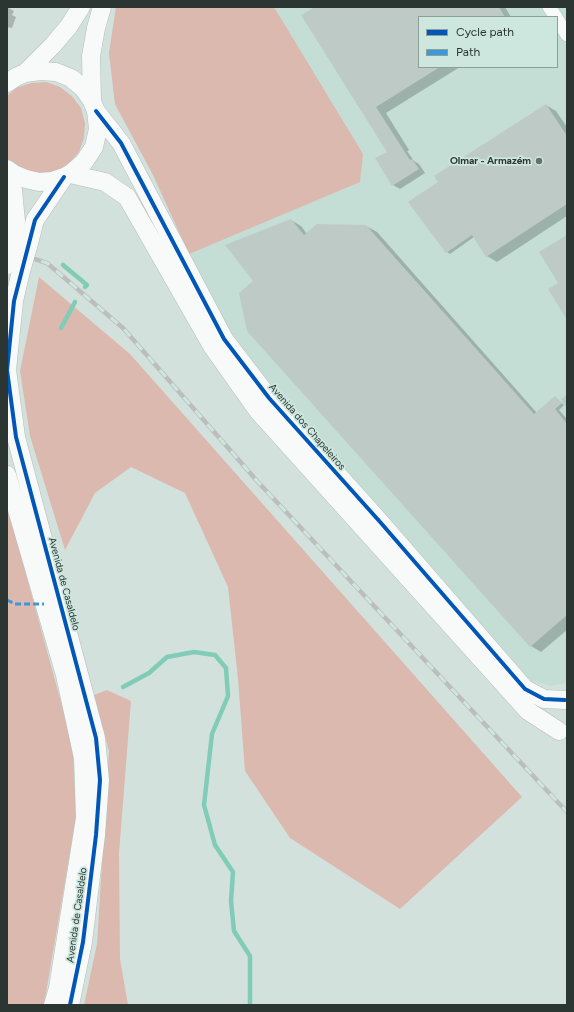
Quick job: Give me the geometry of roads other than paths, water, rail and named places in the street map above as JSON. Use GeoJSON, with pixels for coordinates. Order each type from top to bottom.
{"type":"FeatureCollection","features":[{"type":"Feature","properties":{"kind":"street"},"geometry":{"type":"LineString","coordinates":[[7,83],[25,73],[35,65],[69,26],[81,7]]}},
{"type":"Feature","properties":{"kind":"street"},"geometry":{"type":"LineString","coordinates":[[7,169],[26,180],[39,182],[52,181],[67,176],[84,162],[94,147],[98,129],[94,106],[91,56],[96,28],[102,7]]}},
{"type":"Feature","properties":{"kind":"street"},"geometry":{"type":"LineString","coordinates":[[549,7],[555,16]]}},
{"type":"Feature","properties":{"kind":"street"},"geometry":{"type":"LineString","coordinates":[[558,21],[567,35]]}},
{"type":"Feature","properties":{"kind":"street","name":"Avenida dos Chapeleiros"},"geometry":{"type":"LineString","coordinates":[[25,73],[40,71],[56,72],[70,78],[83,88],[121,143],[224,338],[269,398],[381,523],[525,689],[544,699],[566,699]]}},
{"type":"Feature","properties":{"kind":"street","name":"Avenida de Casaldelo"},"geometry":{"type":"LineString","coordinates":[[7,174],[13,190],[20,245]]}},
{"type":"Feature","properties":{"kind":"street","name":"Avenida dos Chapeleiros"},"geometry":{"type":"LineString","coordinates":[[67,176],[105,182],[127,197],[212,346],[258,411],[528,711],[563,735]]}},
{"type":"Feature","properties":{"kind":"street","name":"Avenida de Casaldelo"},"geometry":{"type":"LineString","coordinates":[[67,176],[35,220],[20,245],[14,268],[14,300],[7,370],[16,437],[96,738],[100,780],[96,835],[84,934],[70,1005]]}},
{"type":"Feature","properties":{"kind":"street","name":"Avenida de Casaldelo"},"geometry":{"type":"LineString","coordinates":[[7,475],[64,675],[83,758],[84,818],[58,988],[54,1005]]}},
{"type":"Feature","properties":{"kind":"street","name":"Avenida dos Chapeleiros"},"geometry":{"type":"LineString","coordinates":[[563,735],[556,724],[555,718],[556,711],[560,704],[566,699]]}},
{"type":"Feature","properties":{"kind":"waterway"},"geometry":{"type":"LineString","coordinates":[[63,265],[87,285],[85,287]]}},
{"type":"Feature","properties":{"kind":"waterway"},"geometry":{"type":"LineString","coordinates":[[61,328],[75,302]]}},
{"type":"Feature","properties":{"kind":"waterway"},"geometry":{"type":"LineString","coordinates":[[123,687],[149,673],[167,657],[194,652],[215,655],[226,668],[228,696],[212,734],[204,805],[215,845],[233,872],[231,901],[234,931],[250,956],[250,1005]]}},
{"type":"Feature","properties":{"kind":"railway"},"geometry":{"type":"LineString","coordinates":[[7,250],[47,263],[123,328],[258,482],[567,812]]}},
{"type":"Feature","properties":{"kind":"place","name":"Olmar - Armazém"},"geometry":{"type":"Point","coordinates":[539,161]}}]}
